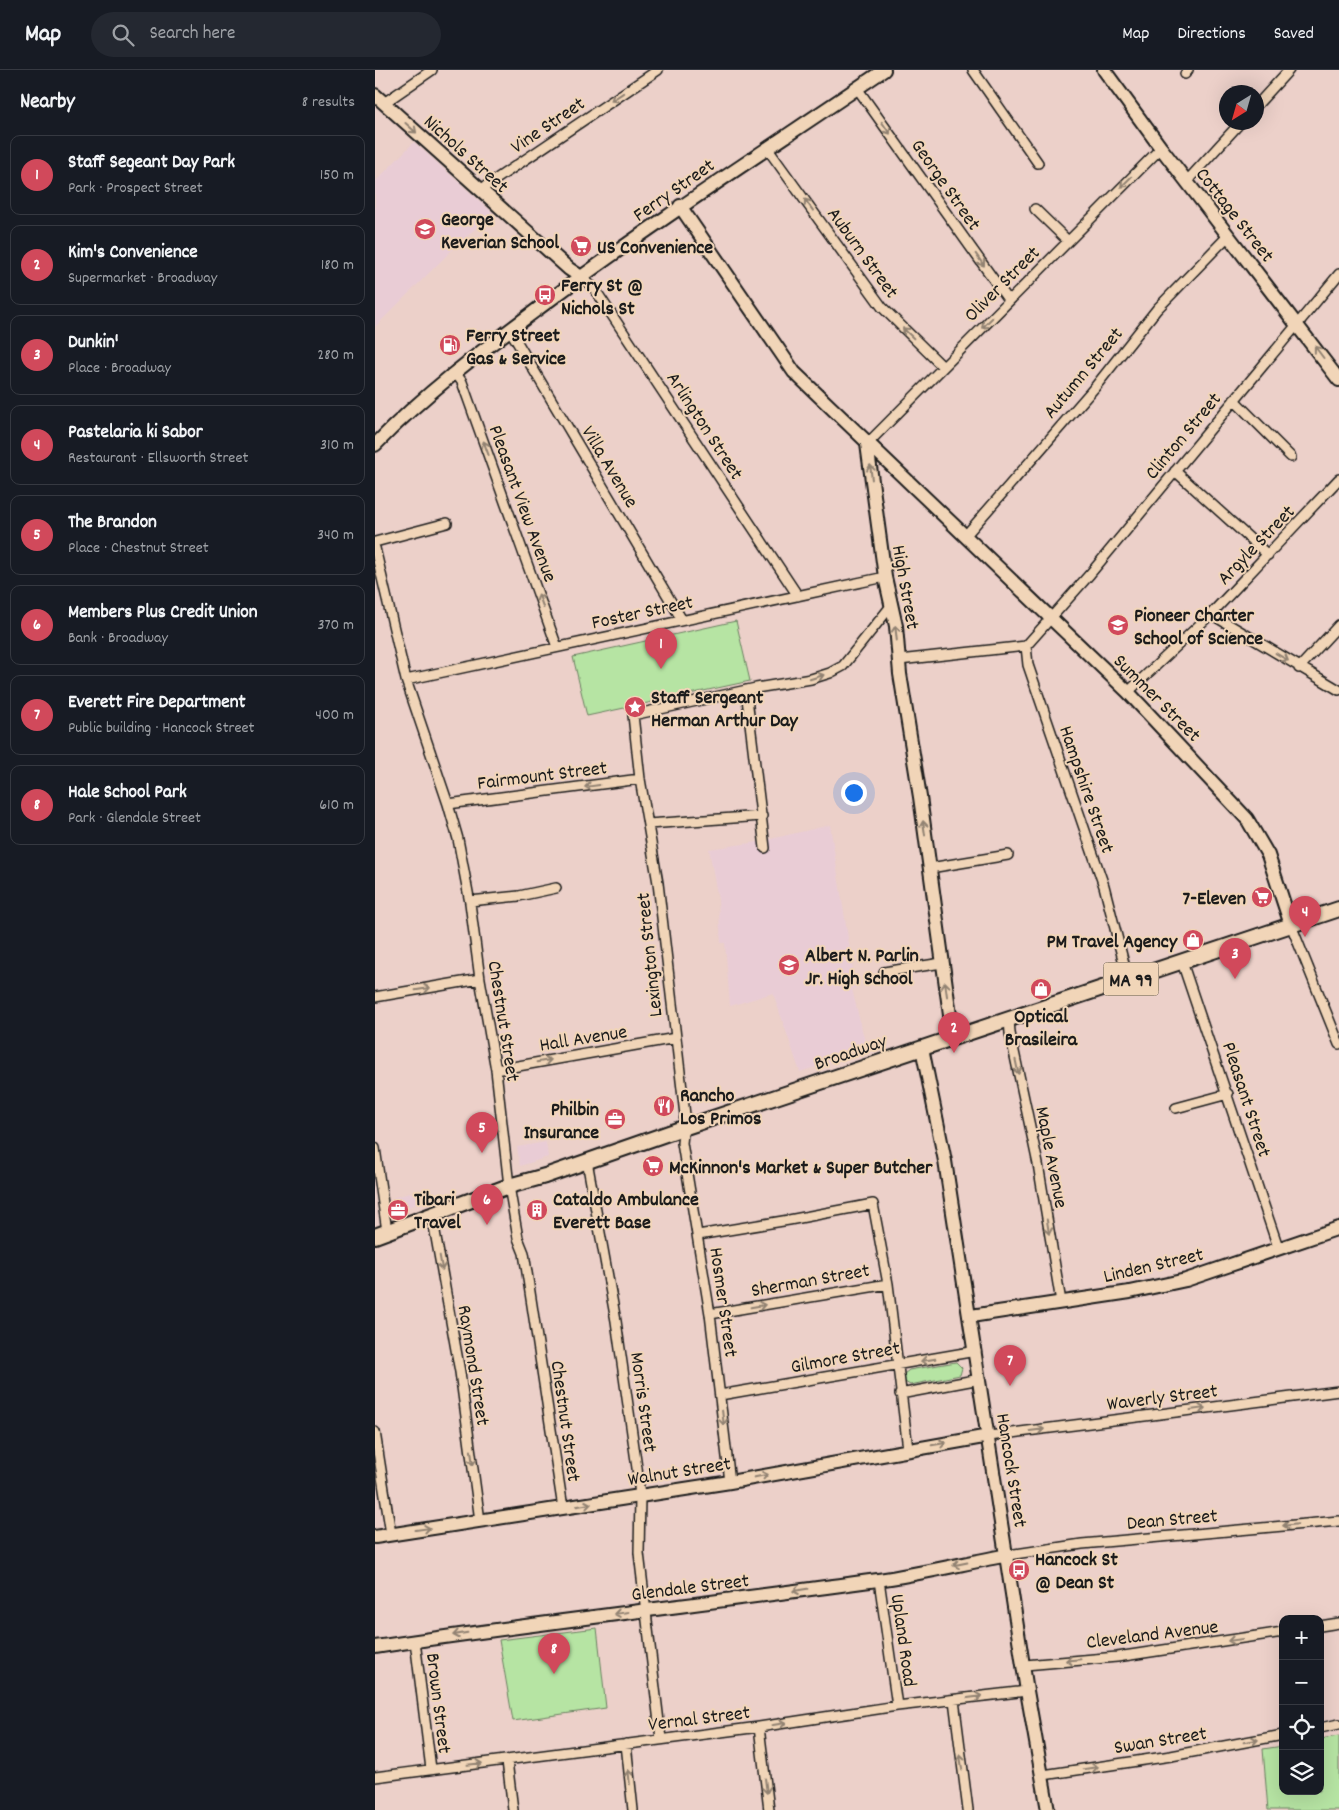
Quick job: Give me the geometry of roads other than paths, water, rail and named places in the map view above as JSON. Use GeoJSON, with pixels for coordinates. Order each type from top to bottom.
{"type":"FeatureCollection","features":[{"type":"Feature","properties":{"kind":"main road","name":"Broadway"},"geometry":{"type":"LineString","coordinates":[[381,1234],[509,1186],[545,1176],[953,1037],[1339,909]]}},
{"type":"Feature","properties":{"kind":"street"},"geometry":{"type":"LineString","coordinates":[[379,99],[432,70]]}},
{"type":"Feature","properties":{"kind":"street","name":"Vine Street"},"geometry":{"type":"LineString","coordinates":[[480,190],[658,70]]}},
{"type":"Feature","properties":{"kind":"street","name":"Ferry Street"},"geometry":{"type":"LineString","coordinates":[[375,445],[455,372],[581,277],[680,206],[884,70]]}},
{"type":"Feature","properties":{"kind":"street"},"geometry":{"type":"LineString","coordinates":[[973,70],[1038,163]]}},
{"type":"Feature","properties":{"kind":"street","name":"Cottage Street"},"geometry":{"type":"LineString","coordinates":[[1104,70],[1186,182],[1229,235],[1339,380]]}},
{"type":"Feature","properties":{"kind":"street"},"geometry":{"type":"LineString","coordinates":[[1264,97],[1289,70]]}},
{"type":"Feature","properties":{"kind":"street","name":"George Street"},"geometry":{"type":"LineString","coordinates":[[857,88],[1009,301]]}},
{"type":"Feature","properties":{"kind":"street","name":"Nichols Street"},"geometry":{"type":"LineString","coordinates":[[379,99],[480,190],[581,277]]}},
{"type":"Feature","properties":{"kind":"street"},"geometry":{"type":"LineString","coordinates":[[1186,182],[1234,130]]}},
{"type":"Feature","properties":{"kind":"street","name":"Auburn Street"},"geometry":{"type":"LineString","coordinates":[[767,148],[882,307],[943,367]]}},
{"type":"Feature","properties":{"kind":"street","name":"Oliver Street"},"geometry":{"type":"LineString","coordinates":[[867,444],[1161,148]]}},
{"type":"Feature","properties":{"kind":"street"},"geometry":{"type":"LineString","coordinates":[[680,206],[794,372],[867,444]]}},
{"type":"Feature","properties":{"kind":"street"},"geometry":{"type":"LineString","coordinates":[[1035,209],[1067,242]]}},
{"type":"Feature","properties":{"kind":"street","name":"Autumn Street"},"geometry":{"type":"LineString","coordinates":[[966,535],[1095,387],[1157,309],[1229,235]]}},
{"type":"Feature","properties":{"kind":"street","name":"Clinton Street"},"geometry":{"type":"LineString","coordinates":[[1052,619],[1339,274]]}},
{"type":"Feature","properties":{"kind":"street","name":"Arlington Street"},"geometry":{"type":"LineString","coordinates":[[581,277],[594,288],[797,596]]}},
{"type":"Feature","properties":{"kind":"street","name":"Villa Avenue"},"geometry":{"type":"LineString","coordinates":[[510,330],[682,620]]}},
{"type":"Feature","properties":{"kind":"street","name":"Pleasant View Avenue"},"geometry":{"type":"LineString","coordinates":[[455,372],[464,388],[557,647]]}},
{"type":"Feature","properties":{"kind":"street"},"geometry":{"type":"LineString","coordinates":[[1234,400],[1291,457]]}},
{"type":"Feature","properties":{"kind":"street","name":"Summer Street"},"geometry":{"type":"LineString","coordinates":[[867,444],[966,535],[1128,692],[1247,819],[1268,856],[1291,925]]}},
{"type":"Feature","properties":{"kind":"street","name":"High Street"},"geometry":{"type":"LineString","coordinates":[[867,444],[953,1037]]}},
{"type":"Feature","properties":{"kind":"street"},"geometry":{"type":"LineString","coordinates":[[1175,471],[1268,555]]}},
{"type":"Feature","properties":{"kind":"street","name":"Argyle Street"},"geometry":{"type":"LineString","coordinates":[[1128,692],[1211,614],[1339,479]]}},
{"type":"Feature","properties":{"kind":"street"},"geometry":{"type":"LineString","coordinates":[[375,542],[447,523]]}},
{"type":"Feature","properties":{"kind":"street","name":"Chestnut Street"},"geometry":{"type":"LineString","coordinates":[[375,548],[406,680],[448,804],[470,902],[480,979],[496,1070],[509,1186],[518,1238],[524,1253],[563,1508]]}},
{"type":"Feature","properties":{"kind":"street","name":"Foster Street"},"geometry":{"type":"LineString","coordinates":[[406,680],[885,577]]}},
{"type":"Feature","properties":{"kind":"street"},"geometry":{"type":"LineString","coordinates":[[765,848],[746,690],[811,679],[843,666],[891,606]]}},
{"type":"Feature","properties":{"kind":"street"},"geometry":{"type":"LineString","coordinates":[[1211,614],[1299,668],[1339,690]]}},
{"type":"Feature","properties":{"kind":"street"},"geometry":{"type":"LineString","coordinates":[[899,660],[1026,646],[1052,619]]}},
{"type":"Feature","properties":{"kind":"street"},"geometry":{"type":"LineString","coordinates":[[1299,668],[1339,625]]}},
{"type":"Feature","properties":{"kind":"street","name":"Hampshire Street"},"geometry":{"type":"LineString","coordinates":[[1026,646],[1028,665],[1104,886],[1128,979]]}},
{"type":"Feature","properties":{"kind":"street","name":"Lexington Street"},"geometry":{"type":"LineString","coordinates":[[683,1128],[685,1114],[658,883],[640,779],[633,715],[746,690]]}},
{"type":"Feature","properties":{"kind":"street","name":"Fairmount Street"},"geometry":{"type":"LineString","coordinates":[[448,804],[640,779]]}},
{"type":"Feature","properties":{"kind":"street"},"geometry":{"type":"LineString","coordinates":[[648,824],[761,816]]}},
{"type":"Feature","properties":{"kind":"street"},"geometry":{"type":"LineString","coordinates":[[930,868],[1009,855]]}},
{"type":"Feature","properties":{"kind":"street"},"geometry":{"type":"LineString","coordinates":[[470,902],[519,896],[556,888]]}},
{"type":"Feature","properties":{"kind":"street"},"geometry":{"type":"LineString","coordinates":[[1291,925],[1339,1044]]}},
{"type":"Feature","properties":{"kind":"street","name":"Pleasant Street"},"geometry":{"type":"LineString","coordinates":[[1182,962],[1278,1247]]}},
{"type":"Feature","properties":{"kind":"street"},"geometry":{"type":"LineString","coordinates":[[884,972],[942,963]]}},
{"type":"Feature","properties":{"kind":"street"},"geometry":{"type":"LineString","coordinates":[[375,997],[480,979]]}},
{"type":"Feature","properties":{"kind":"street","name":"Maple Avenue"},"geometry":{"type":"LineString","coordinates":[[1009,1020],[1010,1033],[1038,1164],[1061,1302]]}},
{"type":"Feature","properties":{"kind":"street","name":"Hall Avenue"},"geometry":{"type":"LineString","coordinates":[[496,1070],[675,1038]]}},
{"type":"Feature","properties":{"kind":"street","name":"Hancock Street"},"geometry":{"type":"LineString","coordinates":[[922,1048],[945,1161],[971,1316],[1025,1665],[1027,1691],[1048,1810]]}},
{"type":"Feature","properties":{"kind":"street"},"geometry":{"type":"LineString","coordinates":[[1176,1108],[1228,1094]]}},
{"type":"Feature","properties":{"kind":"street","name":"Hosmer Street"},"geometry":{"type":"LineString","coordinates":[[683,1128],[682,1143],[710,1314],[730,1482]]}},
{"type":"Feature","properties":{"kind":"street"},"geometry":{"type":"LineString","coordinates":[[375,1148],[381,1234]]}},
{"type":"Feature","properties":{"kind":"street","name":"Morris Street"},"geometry":{"type":"LineString","coordinates":[[587,1161],[616,1321],[641,1496],[639,1552],[661,1739]]}},
{"type":"Feature","properties":{"kind":"street"},"geometry":{"type":"LineString","coordinates":[[697,1235],[873,1204],[888,1284],[908,1449]]}},
{"type":"Feature","properties":{"kind":"street","name":"Raymond Street"},"geometry":{"type":"LineString","coordinates":[[432,1215],[460,1372],[480,1521]]}},
{"type":"Feature","properties":{"kind":"street","name":"Linden Street"},"geometry":{"type":"LineString","coordinates":[[971,1316],[1130,1292],[1186,1280],[1278,1247],[1339,1228]]}},
{"type":"Feature","properties":{"kind":"street","name":"Sherman Street"},"geometry":{"type":"LineString","coordinates":[[710,1314],[888,1284]]}},
{"type":"Feature","properties":{"kind":"street","name":"Gilmore Street"},"geometry":{"type":"LineString","coordinates":[[720,1395],[976,1351]]}},
{"type":"Feature","properties":{"kind":"street"},"geometry":{"type":"LineString","coordinates":[[900,1394],[980,1379]]}},
{"type":"Feature","properties":{"kind":"street","name":"Waverly Street"},"geometry":{"type":"LineString","coordinates":[[989,1436],[1339,1391]]}},
{"type":"Feature","properties":{"kind":"street"},"geometry":{"type":"LineString","coordinates":[[375,1432],[391,1534]]}},
{"type":"Feature","properties":{"kind":"street","name":"Walnut Street"},"geometry":{"type":"LineString","coordinates":[[375,1537],[730,1482],[989,1436]]}},
{"type":"Feature","properties":{"kind":"street","name":"Dean Street"},"geometry":{"type":"LineString","coordinates":[[1008,1555],[1082,1544],[1339,1520]]}},
{"type":"Feature","properties":{"kind":"street","name":"Glendale Street"},"geometry":{"type":"LineString","coordinates":[[375,1647],[879,1580],[1008,1555]]}},
{"type":"Feature","properties":{"kind":"street","name":"Upland Road"},"geometry":{"type":"LineString","coordinates":[[879,1580],[897,1706]]}},
{"type":"Feature","properties":{"kind":"street"},"geometry":{"type":"LineString","coordinates":[[1324,1625],[1339,1623]]}},
{"type":"Feature","properties":{"kind":"street","name":"Cleveland Avenue"},"geometry":{"type":"LineString","coordinates":[[1025,1665],[1117,1657],[1279,1633]]}},
{"type":"Feature","properties":{"kind":"street","name":"Brown Street"},"geometry":{"type":"LineString","coordinates":[[415,1641],[431,1769]]}},
{"type":"Feature","properties":{"kind":"street","name":"Vernal Street"},"geometry":{"type":"LineString","coordinates":[[375,1777],[759,1727],[897,1706],[1027,1691]]}},
{"type":"Feature","properties":{"kind":"street"},"geometry":{"type":"LineString","coordinates":[[954,1700],[968,1810]]}},
{"type":"Feature","properties":{"kind":"street"},"geometry":{"type":"LineString","coordinates":[[1324,1727],[1339,1724]]}},
{"type":"Feature","properties":{"kind":"street"},"geometry":{"type":"LineString","coordinates":[[759,1727],[769,1810]]}},
{"type":"Feature","properties":{"kind":"street","name":"Swan Street"},"geometry":{"type":"LineString","coordinates":[[1043,1775],[1171,1756],[1279,1736]]}},
{"type":"Feature","properties":{"kind":"street"},"geometry":{"type":"LineString","coordinates":[[625,1744],[633,1810]]}},
{"type":"Feature","properties":{"kind":"street"},"geometry":{"type":"LineString","coordinates":[[507,1761],[513,1810]]}},
{"type":"Feature","properties":{"kind":"place","name":"George Keverian School"},"geometry":{"type":"Point","coordinates":[425,229]}},
{"type":"Feature","properties":{"kind":"place","name":"US Convenience"},"geometry":{"type":"Point","coordinates":[581,246]}},
{"type":"Feature","properties":{"kind":"place","name":"Ferry St @ Nichols St"},"geometry":{"type":"Point","coordinates":[545,295]}},
{"type":"Feature","properties":{"kind":"place","name":"Ferry Street Gas & Service"},"geometry":{"type":"Point","coordinates":[450,345]}},
{"type":"Feature","properties":{"kind":"place","name":"Pioneer Charter School of Science"},"geometry":{"type":"Point","coordinates":[1118,625]}},
{"type":"Feature","properties":{"kind":"place","name":"Staff Segeant Day Park"},"geometry":{"type":"Point","coordinates":[661,669]}},
{"type":"Feature","properties":{"kind":"place","name":"Staff Sergeant Herman Arthur Day"},"geometry":{"type":"Point","coordinates":[635,707]}},
{"type":"Feature","properties":{"kind":"place","name":"7-Eleven"},"geometry":{"type":"Point","coordinates":[1262,897]}},
{"type":"Feature","properties":{"kind":"place","name":"Pastelaria ki Sabor"},"geometry":{"type":"Point","coordinates":[1305,937]}},
{"type":"Feature","properties":{"kind":"place","name":"PM Travel Agency"},"geometry":{"type":"Point","coordinates":[1193,940]}},
{"type":"Feature","properties":{"kind":"place","name":"Albert N. Parlin Jr. High School"},"geometry":{"type":"Point","coordinates":[789,965]}},
{"type":"Feature","properties":{"kind":"place","name":"Dunkin'"},"geometry":{"type":"Point","coordinates":[1235,979]}},
{"type":"Feature","properties":{"kind":"place","name":"Optical Brasileira"},"geometry":{"type":"Point","coordinates":[1041,989]}},
{"type":"Feature","properties":{"kind":"place","name":"Kim's Convenience"},"geometry":{"type":"Point","coordinates":[954,1053]}},
{"type":"Feature","properties":{"kind":"place","name":"Rancho Los Primos"},"geometry":{"type":"Point","coordinates":[664,1106]}},
{"type":"Feature","properties":{"kind":"place","name":"Philbin Insurance"},"geometry":{"type":"Point","coordinates":[615,1119]}},
{"type":"Feature","properties":{"kind":"place","name":"The Brandon"},"geometry":{"type":"Point","coordinates":[482,1153]}},
{"type":"Feature","properties":{"kind":"place","name":"McKinnon's Market & Super Butcher"},"geometry":{"type":"Point","coordinates":[653,1166]}},
{"type":"Feature","properties":{"kind":"place","name":"Tibari Travel"},"geometry":{"type":"Point","coordinates":[398,1210]}},
{"type":"Feature","properties":{"kind":"place","name":"Cataldo Ambulance Everett Base"},"geometry":{"type":"Point","coordinates":[537,1210]}},
{"type":"Feature","properties":{"kind":"place","name":"Members Plus Credit Union"},"geometry":{"type":"Point","coordinates":[487,1225]}},
{"type":"Feature","properties":{"kind":"place","name":"Everett Fire Department"},"geometry":{"type":"Point","coordinates":[1010,1386]}},
{"type":"Feature","properties":{"kind":"place","name":"Hancock St @ Dean St"},"geometry":{"type":"Point","coordinates":[1019,1570]}},
{"type":"Feature","properties":{"kind":"place","name":"Hale School Park"},"geometry":{"type":"Point","coordinates":[554,1674]}}]}
